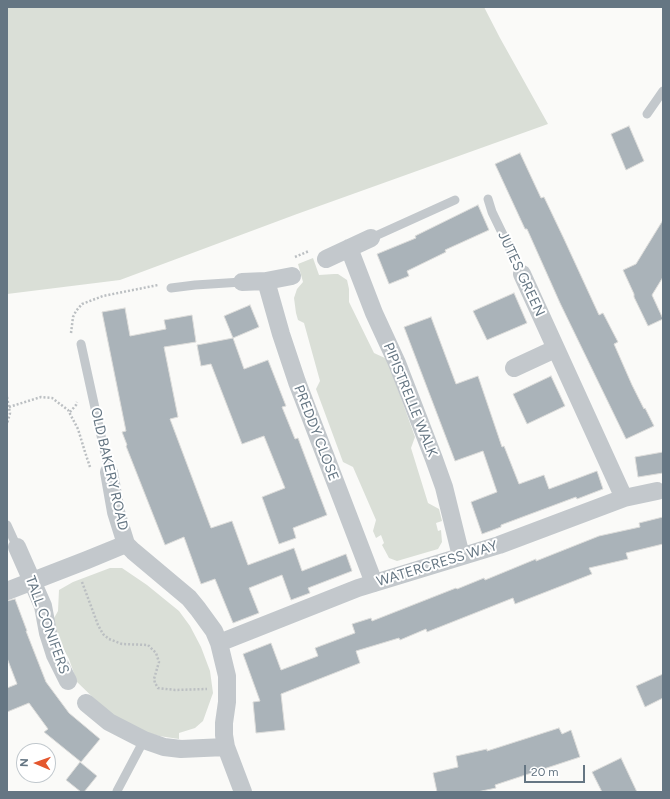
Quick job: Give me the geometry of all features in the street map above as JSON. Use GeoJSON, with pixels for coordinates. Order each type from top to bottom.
{"type":"FeatureCollection","features":[{"type":"Feature","properties":{"kind":"street"},"geometry":{"type":"LineString","coordinates":[[326,259],[371,238]]}},
{"type":"Feature","properties":{"kind":"street","name":"PIPISTRELLE WALK"},"geometry":{"type":"LineString","coordinates":[[349,248],[374,313],[397,363],[434,459],[444,487],[461,556]]}},
{"type":"Feature","properties":{"kind":"street","name":"JUTES GREEN"},"geometry":{"type":"LineString","coordinates":[[522,274],[624,498]]}},
{"type":"Feature","properties":{"kind":"street"},"geometry":{"type":"LineString","coordinates":[[242,282],[266,281],[292,276]]}},
{"type":"Feature","properties":{"kind":"street","name":"PREDDY CLOSE"},"geometry":{"type":"LineString","coordinates":[[266,281],[281,334],[297,382],[374,583]]}},
{"type":"Feature","properties":{"kind":"street"},"geometry":{"type":"LineString","coordinates":[[514,368],[555,349]]}},
{"type":"Feature","properties":{"kind":"street","name":"OLD BAKERY ROAD"},"geometry":{"type":"LineString","coordinates":[[109,472],[116,512],[126,544],[189,598],[207,620],[219,643],[227,676],[228,690],[224,723],[226,747],[243,792]]}},
{"type":"Feature","properties":{"kind":"street","name":"WATERCRESS WAY"},"geometry":{"type":"LineString","coordinates":[[219,643],[374,583],[499,546],[624,498],[657,491]]}},
{"type":"Feature","properties":{"kind":"street"},"geometry":{"type":"LineString","coordinates":[[7,591],[126,544]]}},
{"type":"Feature","properties":{"kind":"street","name":"TALL CONIFERS"},"geometry":{"type":"LineString","coordinates":[[17,547],[43,606],[48,633],[55,655],[68,681]]}},
{"type":"Feature","properties":{"kind":"street"},"geometry":{"type":"LineString","coordinates":[[86,703],[109,722],[144,740],[164,747],[181,749],[226,747]]}},
{"type":"Feature","properties":{"kind":"lane"},"geometry":{"type":"LineString","coordinates":[[647,114],[663,91]]}},
{"type":"Feature","properties":{"kind":"lane","name":"JUTES GREEN"},"geometry":{"type":"LineString","coordinates":[[488,199],[492,212],[522,274]]}},
{"type":"Feature","properties":{"kind":"lane"},"geometry":{"type":"LineString","coordinates":[[371,238],[455,200]]}},
{"type":"Feature","properties":{"kind":"lane"},"geometry":{"type":"LineString","coordinates":[[171,288],[242,282]]}},
{"type":"Feature","properties":{"kind":"lane","name":"OLD BAKERY ROAD"},"geometry":{"type":"LineString","coordinates":[[81,344],[109,472]]}},
{"type":"Feature","properties":{"kind":"lane","name":"TALL CONIFERS"},"geometry":{"type":"LineString","coordinates":[[7,525],[17,547]]}},
{"type":"Feature","properties":{"kind":"lane"},"geometry":{"type":"LineString","coordinates":[[117,791],[144,740]]}},
{"type":"Feature","properties":{"kind":"path"},"geometry":{"type":"LineString","coordinates":[[7,397],[10,413],[7,424]]}},
{"type":"Feature","properties":{"kind":"path"},"geometry":{"type":"LineString","coordinates":[[9,407],[41,397],[52,398],[68,410],[78,428],[91,467],[109,472]]}},
{"type":"Feature","properties":{"kind":"path"},"geometry":{"type":"LineString","coordinates":[[74,565],[87,592],[98,625],[103,634],[109,639],[122,644],[148,645],[156,653],[159,662],[154,679],[158,688],[175,690],[228,690]]}},
{"type":"Feature","properties":{"kind":"shaded area"},"geometry":{"type":"Polygon","coordinates":[[[7,7],[484,7],[548,124],[297,214],[120,280],[7,294],[7,7]]]}},
{"type":"Feature","properties":{"kind":"shaded area"},"geometry":{"type":"Polygon","coordinates":[[[313,258],[319,275],[338,274],[347,280],[349,302],[374,353],[387,359],[415,437],[411,448],[428,503],[439,509],[442,521],[436,523],[438,531],[441,530],[442,542],[438,549],[397,561],[389,558],[382,545],[384,543],[381,535],[376,538],[373,531],[376,520],[353,467],[343,462],[316,389],[320,381],[304,323],[298,320],[296,313],[294,298],[297,289],[303,282],[298,264],[313,258]]]}},
{"type":"Feature","properties":{"kind":"shaded area"},"geometry":{"type":"Polygon","coordinates":[[[110,568],[122,568],[147,585],[179,611],[190,626],[201,647],[210,671],[213,693],[203,721],[195,728],[179,733],[179,739],[159,736],[139,730],[104,708],[77,682],[69,659],[57,637],[53,620],[58,611],[59,590],[73,582],[110,568]]]}},
{"type":"Feature","properties":{"kind":"building"},"geometry":{"type":"Polygon","coordinates":[[[629,126],[644,161],[626,170],[611,134],[629,126]]]}},
{"type":"Feature","properties":{"kind":"building"},"geometry":{"type":"Polygon","coordinates":[[[520,153],[541,198],[544,197],[599,315],[603,313],[618,342],[614,344],[632,385],[654,426],[626,439],[495,164],[520,153]]]}},
{"type":"Feature","properties":{"kind":"building"},"geometry":{"type":"Polygon","coordinates":[[[478,205],[489,230],[445,250],[446,252],[407,271],[409,276],[389,284],[377,254],[416,238],[415,236],[478,205]]]}},
{"type":"Feature","properties":{"kind":"building"},"geometry":{"type":"Polygon","coordinates":[[[663,220],[663,277],[652,295],[663,319],[648,326],[623,270],[636,264],[663,220]]]}},
{"type":"Feature","properties":{"kind":"building"},"geometry":{"type":"Polygon","coordinates":[[[514,293],[527,323],[487,340],[473,311],[514,293]]]}},
{"type":"Feature","properties":{"kind":"building"},"geometry":{"type":"Polygon","coordinates":[[[250,305],[259,327],[233,338],[224,316],[250,305]]]}},
{"type":"Feature","properties":{"kind":"building"},"geometry":{"type":"Polygon","coordinates":[[[125,308],[130,336],[166,329],[164,320],[192,315],[196,342],[164,347],[178,417],[170,419],[211,528],[232,521],[248,565],[294,548],[302,571],[346,554],[352,571],[308,588],[310,593],[291,600],[282,575],[249,588],[259,613],[233,623],[215,579],[201,584],[184,537],[165,545],[126,446],[127,445],[122,432],[126,431],[102,312],[125,308]]]}},
{"type":"Feature","properties":{"kind":"building"},"geometry":{"type":"Polygon","coordinates":[[[431,317],[456,384],[478,376],[502,447],[504,446],[519,484],[544,475],[549,489],[597,471],[603,489],[577,499],[576,497],[501,525],[501,527],[482,534],[471,502],[497,492],[483,451],[455,461],[404,327],[431,317]]]}},
{"type":"Feature","properties":{"kind":"building"},"geometry":{"type":"Polygon","coordinates":[[[233,338],[244,369],[268,360],[286,406],[282,407],[295,439],[298,438],[327,515],[293,528],[296,538],[279,544],[262,497],[285,488],[264,436],[242,444],[211,364],[201,366],[197,345],[233,338]]]}},
{"type":"Feature","properties":{"kind":"building"},"geometry":{"type":"Polygon","coordinates":[[[551,376],[565,406],[527,424],[513,394],[551,376]]]}},
{"type":"Feature","properties":{"kind":"building"},"geometry":{"type":"Polygon","coordinates":[[[663,452],[663,473],[638,477],[635,457],[663,452]]]}},
{"type":"Feature","properties":{"kind":"building"},"geometry":{"type":"Polygon","coordinates":[[[663,517],[663,544],[626,553],[628,559],[589,568],[592,574],[515,604],[513,598],[427,632],[426,629],[400,640],[399,638],[356,651],[360,663],[281,694],[285,730],[256,733],[253,702],[260,701],[243,654],[271,643],[281,670],[318,656],[315,648],[355,633],[352,624],[371,618],[372,621],[456,588],[457,589],[484,578],[485,580],[536,559],[536,561],[599,536],[640,527],[639,523],[663,517]]]}},
{"type":"Feature","properties":{"kind":"building"},"geometry":{"type":"Polygon","coordinates":[[[15,599],[46,682],[69,713],[100,739],[81,762],[44,732],[48,729],[29,703],[7,712],[7,688],[17,684],[7,658],[7,601],[15,599]]]}},
{"type":"Feature","properties":{"kind":"building"},"geometry":{"type":"Polygon","coordinates":[[[663,674],[663,698],[645,707],[636,686],[663,674]]]}},
{"type":"Feature","properties":{"kind":"building"},"geometry":{"type":"Polygon","coordinates":[[[559,728],[562,734],[571,730],[580,757],[495,785],[496,788],[477,792],[437,792],[433,773],[458,767],[456,756],[487,749],[487,751],[559,728]]]}},
{"type":"Feature","properties":{"kind":"building"},"geometry":{"type":"Polygon","coordinates":[[[621,758],[637,792],[602,792],[592,772],[621,758]]]}},
{"type":"Feature","properties":{"kind":"building"},"geometry":{"type":"Polygon","coordinates":[[[80,762],[97,776],[84,792],[81,792],[66,780],[80,762]]]}}]}
